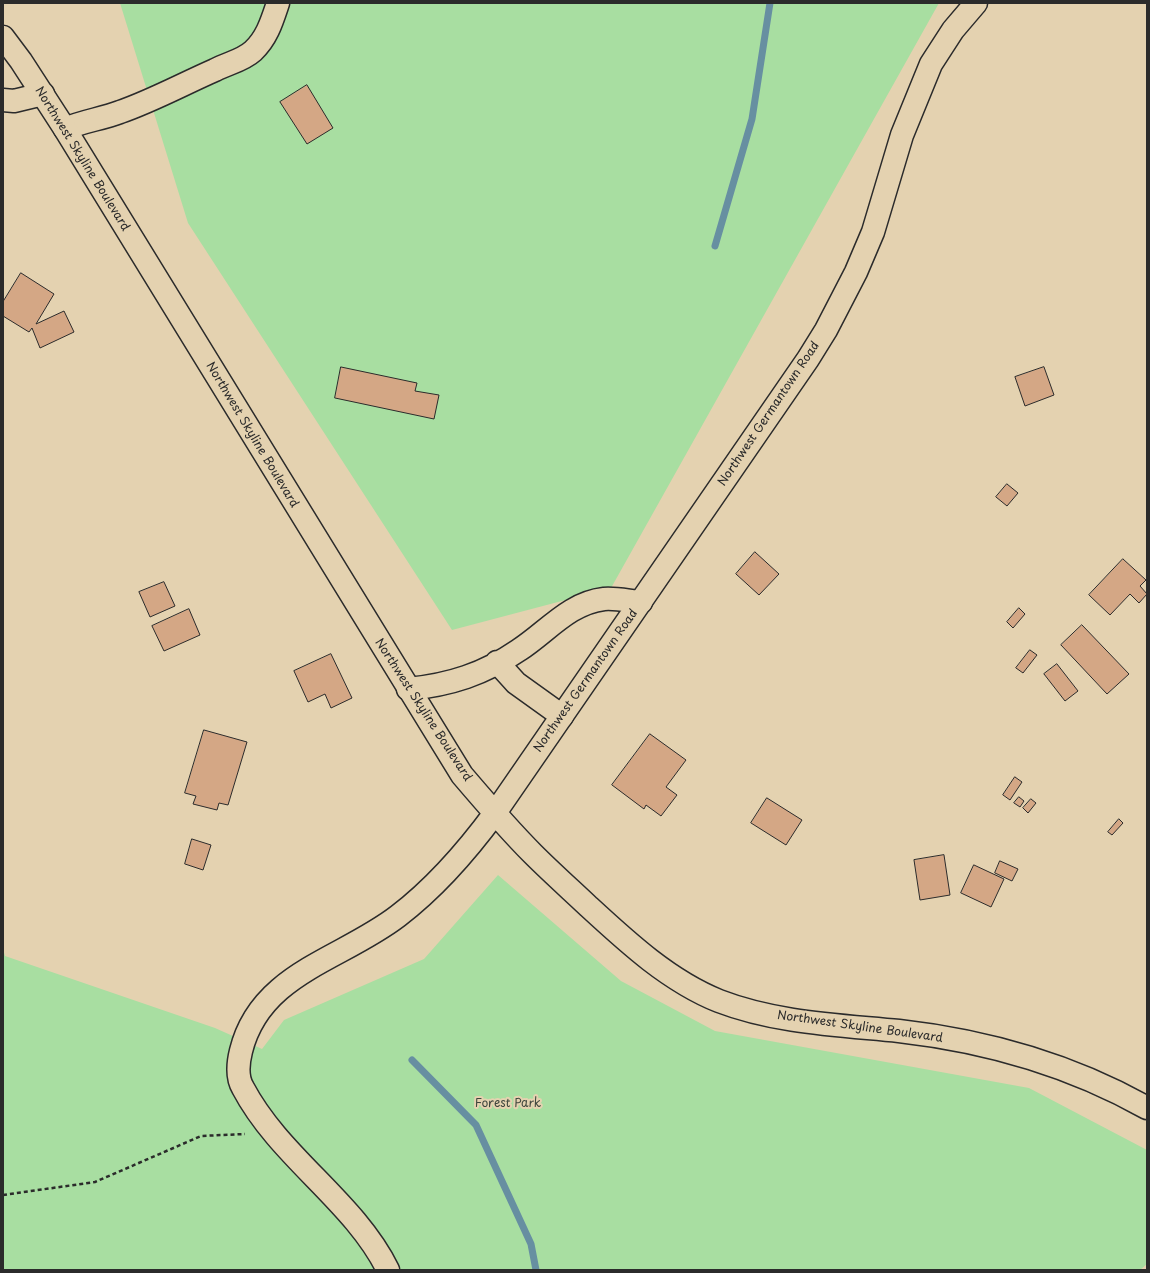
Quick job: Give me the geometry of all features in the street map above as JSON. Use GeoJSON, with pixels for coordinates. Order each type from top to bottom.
{"type":"FeatureCollection","features":[{"type":"Feature","properties":{"kind":"main road"},"geometry":{"type":"LineString","coordinates":[[65,129],[79,123],[97,120],[126,110],[220,67],[238,61],[253,51],[265,38],[278,3]]}},
{"type":"Feature","properties":{"kind":"main road","name":"Northwest Germantown Road"},"geometry":{"type":"LineString","coordinates":[[388,1270],[364,1232],[288,1151],[242,1087],[238,1072],[243,1044],[255,1016],[274,993],[289,981],[354,946],[397,917],[424,896],[455,864],[495,813],[826,330],[856,272],[873,232],[902,135],[931,64],[953,30],[976,3]]}},
{"type":"Feature","properties":{"kind":"main road","name":"Northwest Skyline Boulevard"},"geometry":{"type":"LineString","coordinates":[[3,37],[21,61],[65,129],[462,775],[533,854],[615,931],[665,972],[718,1000],[753,1012],[808,1022],[901,1031],[996,1047],[1091,1079],[1147,1108]]}},
{"type":"Feature","properties":{"kind":"main road"},"geometry":{"type":"LineString","coordinates":[[3,100],[14,101],[43,94]]}},
{"type":"Feature","properties":{"kind":"main road"},"geometry":{"type":"LineString","coordinates":[[408,689],[433,687],[454,682],[497,662],[519,651],[571,610],[590,602],[605,599],[641,602]]}},
{"type":"Feature","properties":{"kind":"main road"},"geometry":{"type":"LineString","coordinates":[[497,662],[516,683],[562,716]]}},
{"type":"Feature","properties":{"kind":"path"},"geometry":{"type":"LineString","coordinates":[[3,1195],[94,1182],[201,1136],[273,1132]]}},
{"type":"Feature","properties":{"kind":"green space"},"geometry":{"type":"Polygon","coordinates":[[[120,3],[939,3],[611,588],[452,630],[188,223],[120,3]]]}},
{"type":"Feature","properties":{"kind":"green space","name":"Forest Park"},"geometry":{"type":"Polygon","coordinates":[[[498,875],[621,981],[715,1031],[1029,1088],[1147,1150],[1147,1264],[1140,1270],[3,1270],[3,949],[5,956],[215,1028],[262,1049],[284,1020],[424,959],[498,875]]]}},
{"type":"Feature","properties":{"kind":"building"},"geometry":{"type":"Polygon","coordinates":[[[307,85],[333,128],[307,144],[280,102],[307,85]]]}},
{"type":"Feature","properties":{"kind":"building"},"geometry":{"type":"Polygon","coordinates":[[[21,273],[54,294],[36,324],[64,311],[74,332],[40,348],[32,328],[29,332],[3,316],[3,302],[21,273]]]}},
{"type":"Feature","properties":{"kind":"building"},"geometry":{"type":"Polygon","coordinates":[[[341,367],[417,383],[415,391],[439,395],[434,419],[335,398],[341,367]]]}},
{"type":"Feature","properties":{"kind":"building"},"geometry":{"type":"Polygon","coordinates":[[[1044,367],[1054,395],[1025,406],[1015,377],[1044,367]]]}},
{"type":"Feature","properties":{"kind":"building"},"geometry":{"type":"Polygon","coordinates":[[[1007,484],[1018,493],[1007,506],[996,497],[1007,484]]]}},
{"type":"Feature","properties":{"kind":"building"},"geometry":{"type":"Polygon","coordinates":[[[755,552],[779,574],[759,595],[736,574],[755,552]]]}},
{"type":"Feature","properties":{"kind":"building"},"geometry":{"type":"Polygon","coordinates":[[[1123,559],[1146,580],[1140,586],[1147,594],[1139,603],[1130,594],[1110,615],[1089,595],[1123,559]]]}},
{"type":"Feature","properties":{"kind":"building"},"geometry":{"type":"Polygon","coordinates":[[[164,582],[175,606],[150,617],[139,592],[164,582]]]}},
{"type":"Feature","properties":{"kind":"building"},"geometry":{"type":"Polygon","coordinates":[[[1019,608],[1025,614],[1013,628],[1007,622],[1019,608]]]}},
{"type":"Feature","properties":{"kind":"building"},"geometry":{"type":"Polygon","coordinates":[[[189,609],[200,635],[164,651],[152,626],[189,609]]]}},
{"type":"Feature","properties":{"kind":"building"},"geometry":{"type":"Polygon","coordinates":[[[1082,625],[1129,674],[1107,694],[1061,645],[1082,625]]]}},
{"type":"Feature","properties":{"kind":"building"},"geometry":{"type":"Polygon","coordinates":[[[1030,650],[1037,655],[1023,673],[1016,668],[1030,650]]]}},
{"type":"Feature","properties":{"kind":"building"},"geometry":{"type":"Polygon","coordinates":[[[331,654],[352,698],[331,708],[325,694],[308,702],[294,671],[331,654]]]}},
{"type":"Feature","properties":{"kind":"building"},"geometry":{"type":"Polygon","coordinates":[[[1057,664],[1078,691],[1065,701],[1044,674],[1057,664]]]}},
{"type":"Feature","properties":{"kind":"building"},"geometry":{"type":"Polygon","coordinates":[[[204,730],[247,742],[228,805],[219,803],[217,810],[193,804],[196,796],[185,793],[204,730]]]}},
{"type":"Feature","properties":{"kind":"building"},"geometry":{"type":"Polygon","coordinates":[[[650,734],[686,760],[666,787],[677,795],[661,816],[646,805],[644,809],[612,785],[650,734]]]}},
{"type":"Feature","properties":{"kind":"building"},"geometry":{"type":"Polygon","coordinates":[[[1015,777],[1022,782],[1010,800],[1003,795],[1015,777]]]}},
{"type":"Feature","properties":{"kind":"building"},"geometry":{"type":"Polygon","coordinates":[[[1019,797],[1024,801],[1020,807],[1014,803],[1019,797]]]}},
{"type":"Feature","properties":{"kind":"building"},"geometry":{"type":"Polygon","coordinates":[[[767,798],[802,820],[786,845],[751,823],[767,798]]]}},
{"type":"Feature","properties":{"kind":"building"},"geometry":{"type":"Polygon","coordinates":[[[1031,799],[1036,803],[1028,813],[1023,808],[1031,799]]]}},
{"type":"Feature","properties":{"kind":"building"},"geometry":{"type":"Polygon","coordinates":[[[1119,819],[1123,823],[1112,835],[1108,832],[1119,819]]]}},
{"type":"Feature","properties":{"kind":"building"},"geometry":{"type":"Polygon","coordinates":[[[192,839],[211,845],[203,870],[185,864],[192,839]]]}},
{"type":"Feature","properties":{"kind":"building"},"geometry":{"type":"Polygon","coordinates":[[[944,855],[950,895],[920,900],[914,860],[944,855]]]}},
{"type":"Feature","properties":{"kind":"building"},"geometry":{"type":"Polygon","coordinates":[[[1000,861],[1018,869],[1012,881],[995,873],[1000,861]]]}},
{"type":"Feature","properties":{"kind":"building"},"geometry":{"type":"Polygon","coordinates":[[[974,865],[1004,879],[991,907],[961,893],[974,865]]]}},
{"type":"Feature","properties":{"kind":"waterway"},"geometry":{"type":"LineString","coordinates":[[715,246],[752,119],[770,3]]}},
{"type":"Feature","properties":{"kind":"waterway"},"geometry":{"type":"LineString","coordinates":[[412,1060],[476,1125],[531,1244],[536,1270]]}}]}
